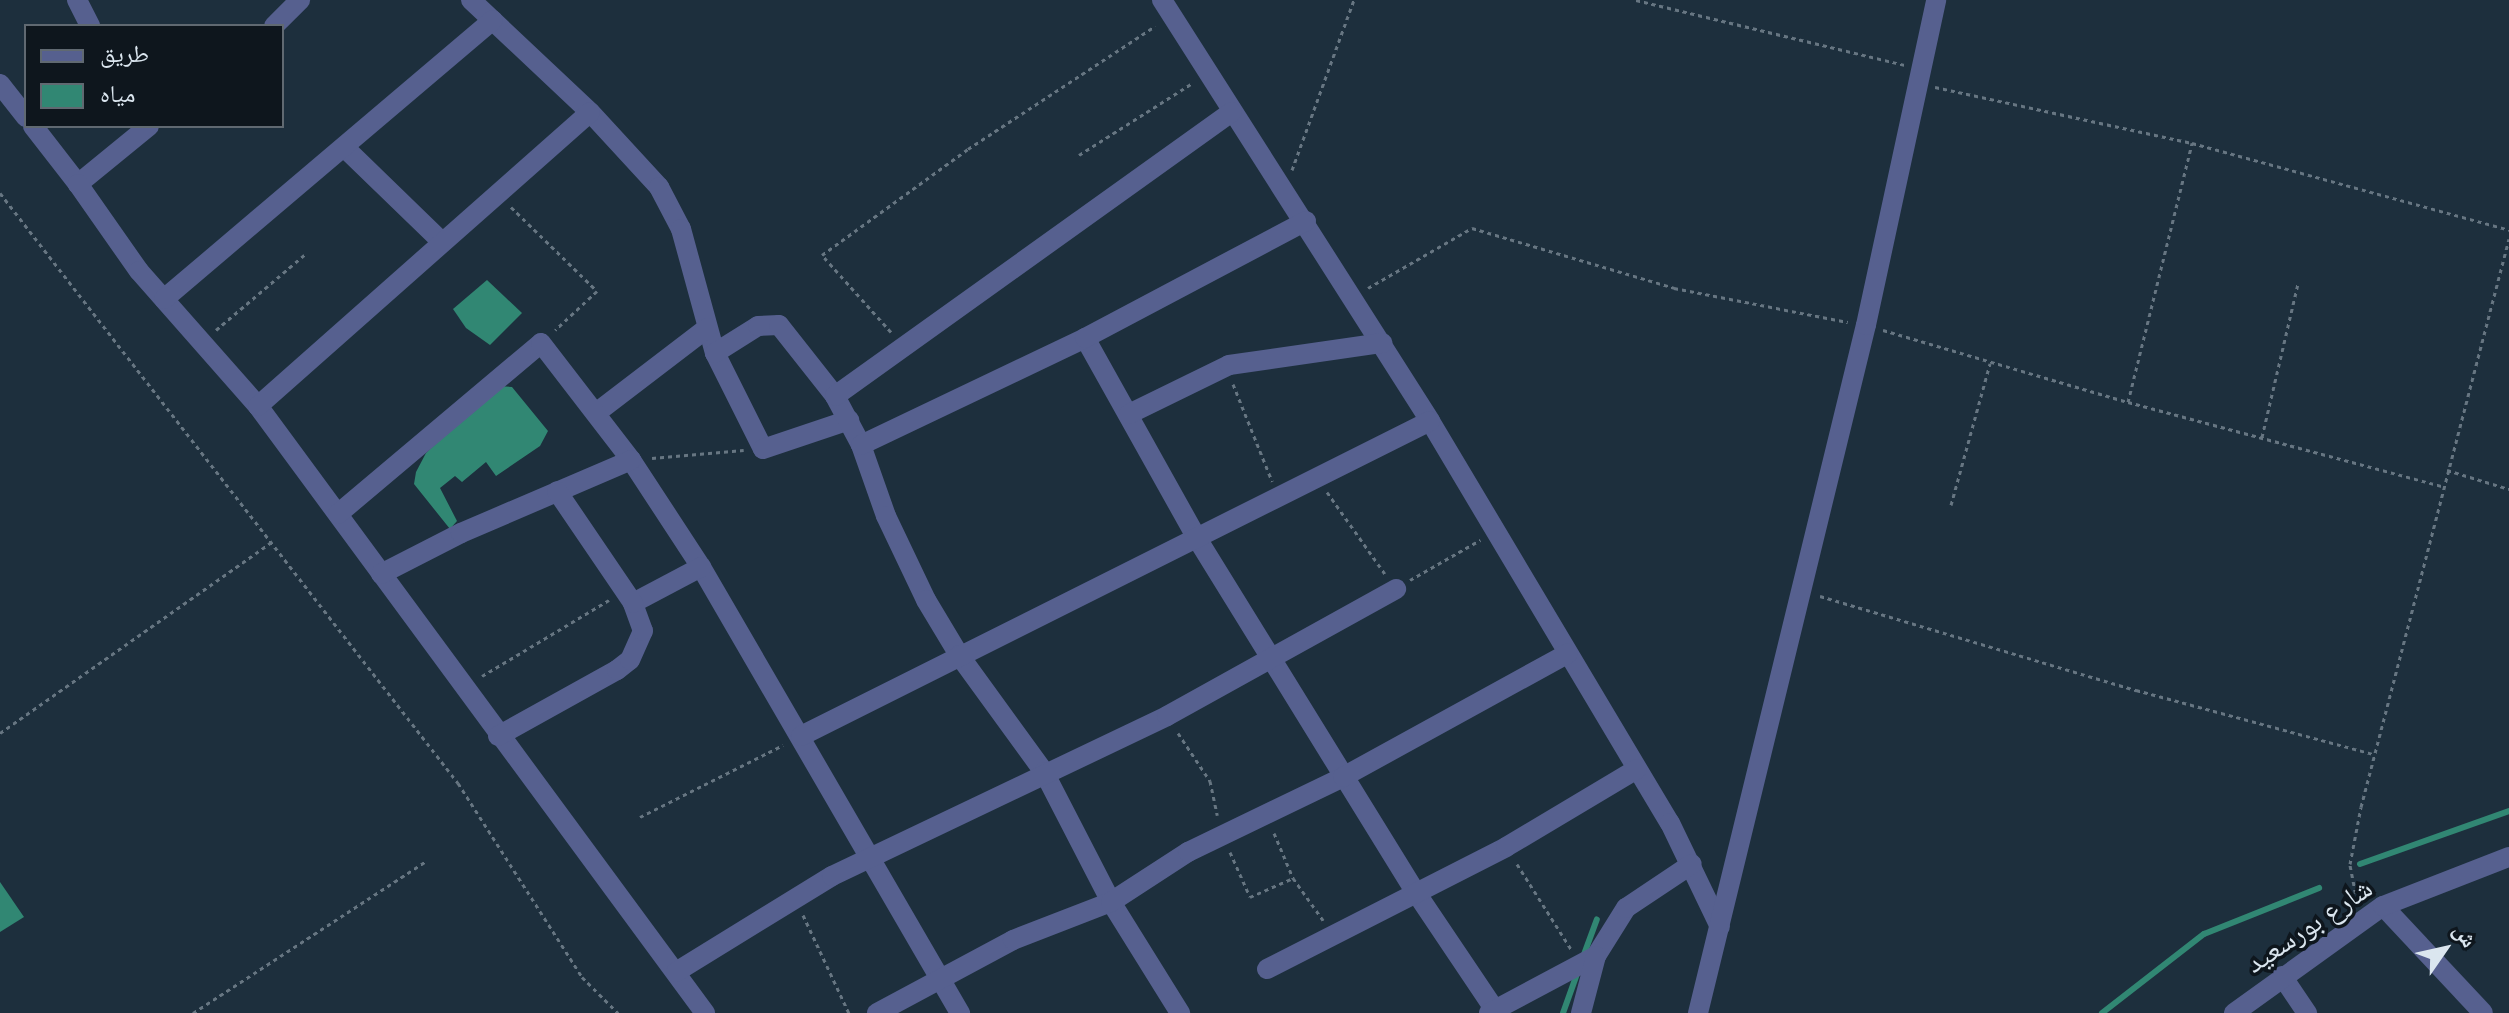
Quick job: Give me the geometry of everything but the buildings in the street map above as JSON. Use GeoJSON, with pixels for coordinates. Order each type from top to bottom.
{"type":"FeatureCollection","features":[{"type":"Feature","properties":{"kind":"street"},"geometry":{"type":"LineString","coordinates":[[77,0],[89,24]]}},
{"type":"Feature","properties":{"kind":"street"},"geometry":{"type":"LineString","coordinates":[[276,24],[300,0]]}},
{"type":"Feature","properties":{"kind":"street"},"geometry":{"type":"LineString","coordinates":[[471,0],[590,112],[671,206],[715,353],[763,449],[849,420]]}},
{"type":"Feature","properties":{"kind":"street"},"geometry":{"type":"LineString","coordinates":[[1698,1013],[1871,326],[1936,0]]}},
{"type":"Feature","properties":{"kind":"street"},"geometry":{"type":"LineString","coordinates":[[1167,7],[1232,112],[1306,221],[1430,421],[1692,864],[1720,927]]}},
{"type":"Feature","properties":{"kind":"street"},"geometry":{"type":"LineString","coordinates":[[164,299],[493,20]]}},
{"type":"Feature","properties":{"kind":"street"},"geometry":{"type":"LineString","coordinates":[[0,84],[24,114]]}},
{"type":"Feature","properties":{"kind":"street"},"geometry":{"type":"LineString","coordinates":[[258,406],[440,240],[590,112]]}},
{"type":"Feature","properties":{"kind":"street"},"geometry":{"type":"LineString","coordinates":[[835,396],[1232,112]]}},
{"type":"Feature","properties":{"kind":"street"},"geometry":{"type":"LineString","coordinates":[[35,128],[164,299],[258,406],[462,689],[705,1013]]}},
{"type":"Feature","properties":{"kind":"street"},"geometry":{"type":"LineString","coordinates":[[78,184],[146,128]]}},
{"type":"Feature","properties":{"kind":"street"},"geometry":{"type":"LineString","coordinates":[[345,148],[440,240]]}},
{"type":"Feature","properties":{"kind":"street"},"geometry":{"type":"LineString","coordinates":[[861,445],[1085,338],[1306,221]]}},
{"type":"Feature","properties":{"kind":"street"},"geometry":{"type":"LineString","coordinates":[[715,353],[758,326],[779,325],[835,396],[861,445],[898,544],[959,655],[1044,772],[1111,902],[1177,1012]]}},
{"type":"Feature","properties":{"kind":"street"},"geometry":{"type":"LineString","coordinates":[[596,413],[707,328]]}},
{"type":"Feature","properties":{"kind":"street"},"geometry":{"type":"LineString","coordinates":[[1085,338],[1198,540],[1343,777],[1494,1012],[1589,961]]}},
{"type":"Feature","properties":{"kind":"street"},"geometry":{"type":"LineString","coordinates":[[338,514],[541,343],[631,460],[701,567],[960,1013]]}},
{"type":"Feature","properties":{"kind":"street"},"geometry":{"type":"LineString","coordinates":[[1129,414],[1229,365],[1382,343]]}},
{"type":"Feature","properties":{"kind":"street"},"geometry":{"type":"LineString","coordinates":[[801,736],[959,655],[1198,540],[1278,494],[1430,421]]}},
{"type":"Feature","properties":{"kind":"street"},"geometry":{"type":"LineString","coordinates":[[381,574],[557,491],[631,460]]}},
{"type":"Feature","properties":{"kind":"street"},"geometry":{"type":"LineString","coordinates":[[498,736],[630,660],[643,631],[628,597],[557,491]]}},
{"type":"Feature","properties":{"kind":"street"},"geometry":{"type":"LineString","coordinates":[[628,597],[701,567]]}},
{"type":"Feature","properties":{"kind":"street"},"geometry":{"type":"LineString","coordinates":[[676,972],[795,897],[870,857],[1167,716],[1396,589]]}},
{"type":"Feature","properties":{"kind":"street"},"geometry":{"type":"LineString","coordinates":[[877,1013],[1013,940],[1111,902],[1221,833],[1343,777],[1567,654]]}},
{"type":"Feature","properties":{"kind":"street"},"geometry":{"type":"LineString","coordinates":[[1267,969],[1506,847],[1637,769]]}},
{"type":"Feature","properties":{"kind":"street","name":"شارع بورسعيد"},"geometry":{"type":"LineString","coordinates":[[2234,1013],[2352,925],[2383,906],[2509,857]]}},
{"type":"Feature","properties":{"kind":"street"},"geometry":{"type":"LineString","coordinates":[[1581,1013],[1589,961],[1626,908],[1692,864]]}},
{"type":"Feature","properties":{"kind":"street"},"geometry":{"type":"LineString","coordinates":[[2383,906],[2483,1013]]}},
{"type":"Feature","properties":{"kind":"street"},"geometry":{"type":"LineString","coordinates":[[2282,976],[2307,1013]]}},
{"type":"Feature","properties":{"kind":"path"},"geometry":{"type":"LineString","coordinates":[[1284,188],[1325,91],[1354,0]]}},
{"type":"Feature","properties":{"kind":"path"},"geometry":{"type":"LineString","coordinates":[[1636,0],[1920,76],[2192,143],[2509,230]]}},
{"type":"Feature","properties":{"kind":"path"},"geometry":{"type":"LineString","coordinates":[[903,346],[822,255],[1167,7]]}},
{"type":"Feature","properties":{"kind":"path"},"geometry":{"type":"LineString","coordinates":[[1079,155],[1207,73]]}},
{"type":"Feature","properties":{"kind":"path"},"geometry":{"type":"LineString","coordinates":[[2128,402],[2192,143]]}},
{"type":"Feature","properties":{"kind":"path"},"geometry":{"type":"LineString","coordinates":[[0,193],[274,541],[458,783],[582,977],[618,1013]]}},
{"type":"Feature","properties":{"kind":"path"},"geometry":{"type":"LineString","coordinates":[[496,193],[597,291],[541,343]]}},
{"type":"Feature","properties":{"kind":"path"},"geometry":{"type":"LineString","coordinates":[[1353,297],[1472,228],[1674,288],[1871,326],[2128,402],[2442,486]]}},
{"type":"Feature","properties":{"kind":"path"},"geometry":{"type":"LineString","coordinates":[[2352,925],[2358,895],[2350,864],[2374,754],[2509,239]]}},
{"type":"Feature","properties":{"kind":"path"},"geometry":{"type":"LineString","coordinates":[[204,341],[304,255]]}},
{"type":"Feature","properties":{"kind":"path"},"geometry":{"type":"LineString","coordinates":[[2262,437],[2298,284]]}},
{"type":"Feature","properties":{"kind":"path"},"geometry":{"type":"LineString","coordinates":[[1951,505],[1990,363]]}},
{"type":"Feature","properties":{"kind":"path"},"geometry":{"type":"LineString","coordinates":[[1229,365],[1235,393],[1278,494]]}},
{"type":"Feature","properties":{"kind":"path"},"geometry":{"type":"LineString","coordinates":[[631,460],[763,449]]}},
{"type":"Feature","properties":{"kind":"path"},"geometry":{"type":"LineString","coordinates":[[2446,470],[2509,489]]}},
{"type":"Feature","properties":{"kind":"path"},"geometry":{"type":"LineString","coordinates":[[1316,476],[1396,589],[1495,531]]}},
{"type":"Feature","properties":{"kind":"path"},"geometry":{"type":"LineString","coordinates":[[0,733],[274,541]]}},
{"type":"Feature","properties":{"kind":"path"},"geometry":{"type":"LineString","coordinates":[[1803,592],[2374,754]]}},
{"type":"Feature","properties":{"kind":"path"},"geometry":{"type":"LineString","coordinates":[[462,689],[628,597]]}},
{"type":"Feature","properties":{"kind":"path"},"geometry":{"type":"LineString","coordinates":[[1167,716],[1210,781],[1221,833],[1250,897],[1293,878]]}},
{"type":"Feature","properties":{"kind":"path"},"geometry":{"type":"LineString","coordinates":[[640,817],[801,736]]}},
{"type":"Feature","properties":{"kind":"path"},"geometry":{"type":"LineString","coordinates":[[1265,812],[1293,878],[1335,936]]}},
{"type":"Feature","properties":{"kind":"path"},"geometry":{"type":"LineString","coordinates":[[1506,847],[1589,961]]}},
{"type":"Feature","properties":{"kind":"path"},"geometry":{"type":"LineString","coordinates":[[193,1013],[426,861]]}},
{"type":"Feature","properties":{"kind":"path"},"geometry":{"type":"LineString","coordinates":[[795,897],[849,1013]]}},
{"type":"Feature","properties":{"kind":"water"},"geometry":{"type":"Polygon","coordinates":[[[487,280],[522,313],[490,345],[466,328],[453,309],[487,280]]]}},
{"type":"Feature","properties":{"kind":"water"},"geometry":{"type":"Polygon","coordinates":[[[497,386],[512,387],[548,431],[540,446],[496,476],[486,462],[462,482],[455,476],[440,488],[457,521],[450,529],[414,484],[416,472],[426,453],[497,386]]]}},
{"type":"Feature","properties":{"kind":"water"},"geometry":{"type":"Polygon","coordinates":[[[0,882],[24,917],[0,932],[0,882]]]}},
{"type":"Feature","properties":{"kind":"waterway"},"geometry":{"type":"LineString","coordinates":[[2360,864],[2509,811]]}},
{"type":"Feature","properties":{"kind":"waterway"},"geometry":{"type":"LineString","coordinates":[[2102,1013],[2204,934],[2319,888]]}},
{"type":"Feature","properties":{"kind":"waterway"},"geometry":{"type":"LineString","coordinates":[[1583,957],[1597,919]]}},
{"type":"Feature","properties":{"kind":"waterway"},"geometry":{"type":"LineString","coordinates":[[1563,1013],[1578,971]]}}]}
